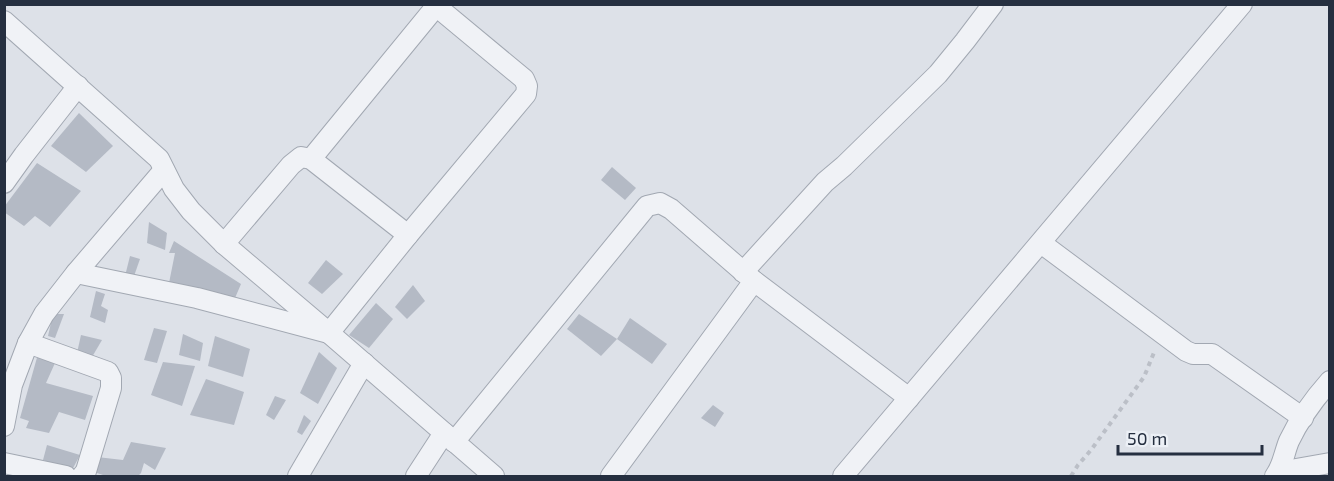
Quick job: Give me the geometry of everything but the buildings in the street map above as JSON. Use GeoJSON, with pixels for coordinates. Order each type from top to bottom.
{"type":"FeatureCollection","features":[{"type":"Feature","properties":{"kind":"street"},"geometry":{"type":"LineString","coordinates":[[611,477],[749,277],[825,182],[938,74],[993,4]]}},
{"type":"Feature","properties":{"kind":"street"},"geometry":{"type":"LineString","coordinates":[[311,159],[437,5],[524,79],[526,94],[329,333]]}},
{"type":"Feature","properties":{"kind":"street"},"geometry":{"type":"LineString","coordinates":[[843,477],[1041,243],[1235,7]]}},
{"type":"Feature","properties":{"kind":"street"},"geometry":{"type":"LineString","coordinates":[[4,21],[159,159],[174,189],[191,212],[224,244],[494,477]]}},
{"type":"Feature","properties":{"kind":"street"},"geometry":{"type":"LineString","coordinates":[[4,183],[78,86]]}},
{"type":"Feature","properties":{"kind":"street"},"geometry":{"type":"LineString","coordinates":[[224,244],[291,165],[301,157],[311,159],[408,235]]}},
{"type":"Feature","properties":{"kind":"street"},"geometry":{"type":"LineString","coordinates":[[4,426],[12,385],[28,343],[44,315],[76,273],[164,170]]}},
{"type":"Feature","properties":{"kind":"street"},"geometry":{"type":"LineString","coordinates":[[416,477],[647,207],[660,203],[671,209],[749,277],[909,398]]}},
{"type":"Feature","properties":{"kind":"street"},"geometry":{"type":"LineString","coordinates":[[1041,243],[1161,333],[1193,354],[1212,354],[1302,418]]}},
{"type":"Feature","properties":{"kind":"street"},"geometry":{"type":"LineString","coordinates":[[76,273],[197,298],[329,333]]}},
{"type":"Feature","properties":{"kind":"street"},"geometry":{"type":"LineString","coordinates":[[28,343],[108,372],[111,378],[111,388],[87,471],[82,477]]}},
{"type":"Feature","properties":{"kind":"street"},"geometry":{"type":"LineString","coordinates":[[298,477],[364,363]]}},
{"type":"Feature","properties":{"kind":"street"},"geometry":{"type":"LineString","coordinates":[[1277,474],[1289,442],[1302,418],[1329,381]]}},
{"type":"Feature","properties":{"kind":"street"},"geometry":{"type":"LineString","coordinates":[[4,463],[66,477]]}},
{"type":"Feature","properties":{"kind":"street"},"geometry":{"type":"LineString","coordinates":[[1277,474],[1329,463]]}},
{"type":"Feature","properties":{"kind":"path"},"geometry":{"type":"LineString","coordinates":[[1071,477],[1144,377],[1161,333]]}}]}
